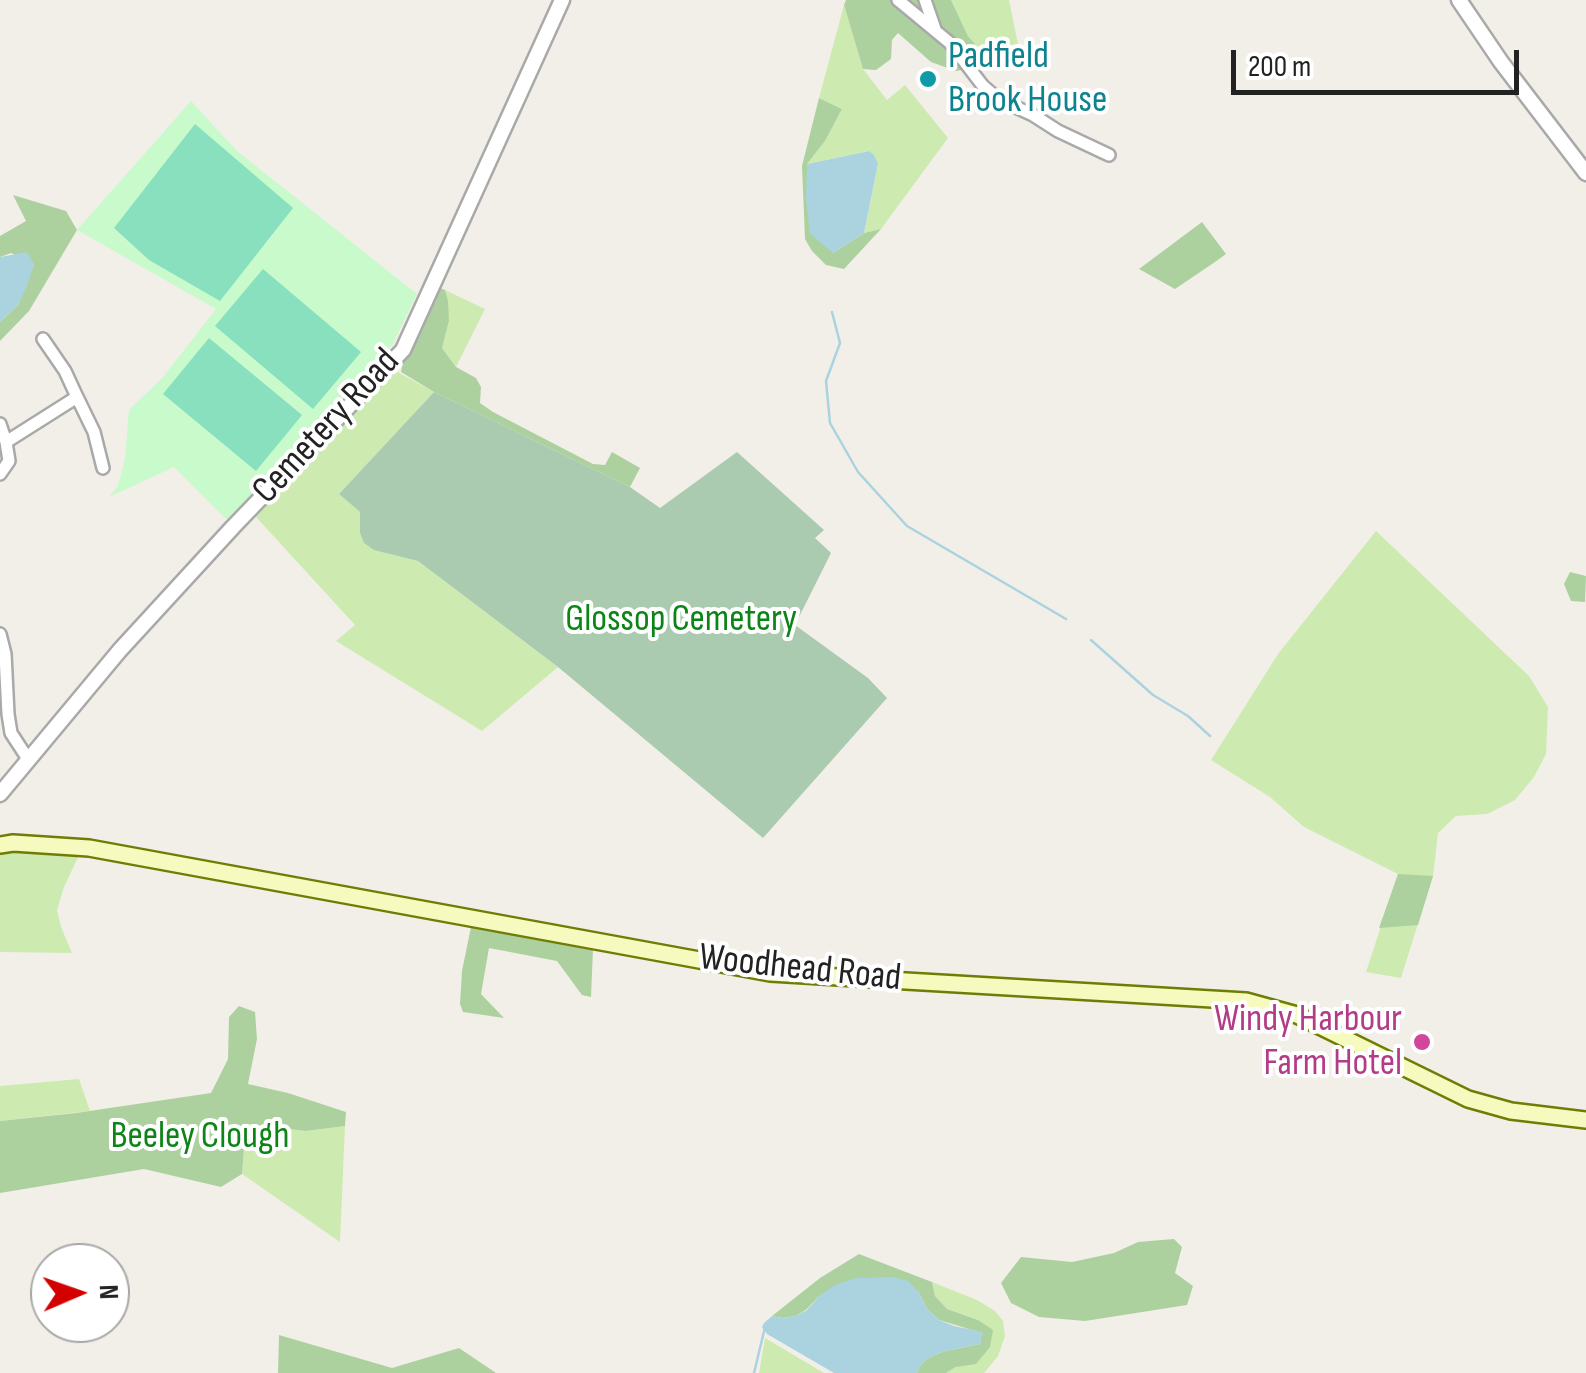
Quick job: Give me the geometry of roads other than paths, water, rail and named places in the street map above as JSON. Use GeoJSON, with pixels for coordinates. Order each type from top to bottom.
{"type":"FeatureCollection","features":[{"type":"Feature","properties":{"kind":"main road","name":"Woodhead Road"},"geometry":{"type":"LineString","coordinates":[[0,846],[89,848],[786,975],[1246,1001],[1297,1015],[1468,1099],[1511,1111],[1586,1120]]}},
{"type":"Feature","properties":{"kind":"street","name":"Cemetery Road"},"geometry":{"type":"LineString","coordinates":[[0,794],[120,650],[403,350],[562,0]]}},
{"type":"Feature","properties":{"kind":"street"},"geometry":{"type":"LineString","coordinates":[[898,0],[950,43],[998,99],[1109,155]]}},
{"type":"Feature","properties":{"kind":"street"},"geometry":{"type":"LineString","coordinates":[[926,0],[935,29]]}},
{"type":"Feature","properties":{"kind":"street"},"geometry":{"type":"LineString","coordinates":[[1459,0],[1586,173]]}},
{"type":"Feature","properties":{"kind":"street"},"geometry":{"type":"LineString","coordinates":[[44,339],[65,371],[94,432],[103,468]]}},
{"type":"Feature","properties":{"kind":"street"},"geometry":{"type":"LineString","coordinates":[[6,442],[77,397]]}},
{"type":"Feature","properties":{"kind":"street"},"geometry":{"type":"LineString","coordinates":[[0,424],[9,461],[0,474]]}},
{"type":"Feature","properties":{"kind":"street"},"geometry":{"type":"LineString","coordinates":[[0,634],[12,733],[28,759]]}},
{"type":"Feature","properties":{"kind":"water"},"geometry":{"type":"Polygon","coordinates":[[[869,151],[878,164],[864,233],[833,253],[810,234],[807,164],[869,151]]]}},
{"type":"Feature","properties":{"kind":"water"},"geometry":{"type":"Polygon","coordinates":[[[27,252],[34,264],[27,286],[18,305],[0,322],[0,257],[27,252]]]}},
{"type":"Feature","properties":{"kind":"water"},"geometry":{"type":"Polygon","coordinates":[[[893,1277],[908,1281],[939,1320],[983,1332],[980,1344],[930,1357],[917,1373],[834,1373],[767,1334],[762,1327],[772,1316],[796,1316],[807,1310],[835,1285],[856,1278],[893,1277]]]}},
{"type":"Feature","properties":{"kind":"waterway"},"geometry":{"type":"LineString","coordinates":[[832,312],[840,343],[826,381],[830,423],[858,472],[907,526],[1066,619]]}},
{"type":"Feature","properties":{"kind":"waterway"},"geometry":{"type":"LineString","coordinates":[[1091,640],[1153,695],[1188,716],[1210,736]]}},
{"type":"Feature","properties":{"kind":"waterway"},"geometry":{"type":"LineString","coordinates":[[754,1373],[765,1327]]}},
{"type":"Feature","properties":{"kind":"place","name":"Padfield Brook House"},"geometry":{"type":"Point","coordinates":[928,79]}},
{"type":"Feature","properties":{"kind":"place","name":"Windy Harbour Farm Hotel"},"geometry":{"type":"Point","coordinates":[1422,1042]}},
{"type":"Feature","properties":{"kind":"park label","name":"Glossop Cemetery"},"geometry":{"type":"Point","coordinates":[681,620]}},
{"type":"Feature","properties":{"kind":"park label","name":"Beeley Clough"},"geometry":{"type":"Point","coordinates":[200,1137]}}]}
